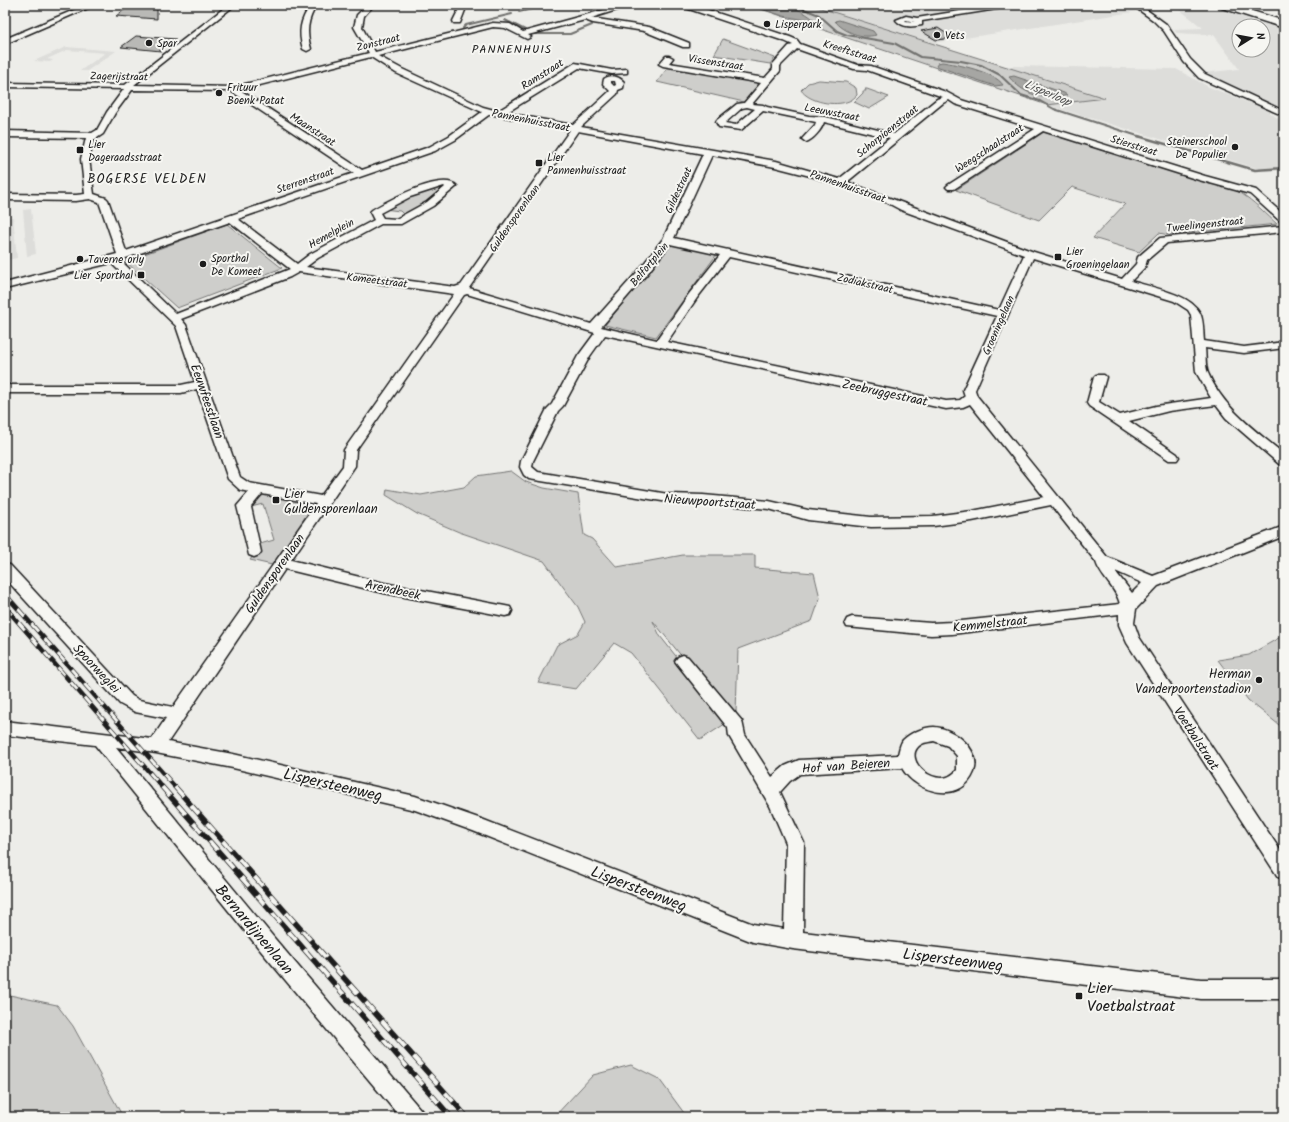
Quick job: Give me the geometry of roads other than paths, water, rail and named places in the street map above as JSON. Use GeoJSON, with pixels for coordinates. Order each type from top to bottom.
{"type":"FeatureCollection","features":[{"type":"Feature","properties":{"kind":"highway"},"geometry":{"type":"LineString","coordinates":[[1223,5],[1284,25]]}},
{"type":"Feature","properties":{"kind":"highway"},"geometry":{"type":"LineString","coordinates":[[1240,5],[1284,19]]}},
{"type":"Feature","properties":{"kind":"street"},"geometry":{"type":"LineString","coordinates":[[5,42],[92,5]]}},
{"type":"Feature","properties":{"kind":"street"},"geometry":{"type":"LineString","coordinates":[[5,197],[76,198],[90,196],[85,160],[90,139],[100,132],[111,112],[127,92],[128,88],[232,5]]}},
{"type":"Feature","properties":{"kind":"street"},"geometry":{"type":"LineString","coordinates":[[307,49],[302,30],[303,23],[314,5]]}},
{"type":"Feature","properties":{"kind":"street","name":"Pannenhuisstraat"},"geometry":{"type":"LineString","coordinates":[[372,5],[361,15],[358,27],[375,58],[474,107],[498,114],[776,164],[840,183],[1030,254],[1178,298],[1192,308],[1196,315],[1202,372],[1219,401],[1236,420],[1284,461]]}},
{"type":"Feature","properties":{"kind":"street"},"geometry":{"type":"LineString","coordinates":[[457,21],[464,5]]}},
{"type":"Feature","properties":{"kind":"street"},"geometry":{"type":"LineString","coordinates":[[586,18],[590,15],[630,5]]}},
{"type":"Feature","properties":{"kind":"street","name":"Kreeftstraat"},"geometry":{"type":"LineString","coordinates":[[680,5],[693,7],[787,39],[794,42],[797,46],[857,66],[868,68],[943,94],[958,102],[991,112]]}},
{"type":"Feature","properties":{"kind":"street"},"geometry":{"type":"LineString","coordinates":[[917,20],[1009,5]]}},
{"type":"Feature","properties":{"kind":"street"},"geometry":{"type":"LineString","coordinates":[[1135,5],[1158,21],[1166,29],[1194,70],[1202,76],[1213,83],[1256,100],[1284,114]]}},
{"type":"Feature","properties":{"kind":"street"},"geometry":{"type":"LineString","coordinates":[[586,18],[593,21],[646,29],[686,45]]}},
{"type":"Feature","properties":{"kind":"street","name":"Zonstraat"},"geometry":{"type":"LineString","coordinates":[[233,89],[493,25],[508,26],[525,36],[586,18]]}},
{"type":"Feature","properties":{"kind":"street"},"geometry":{"type":"LineString","coordinates":[[763,108],[738,128],[722,125],[720,122],[740,106],[747,105],[792,48],[797,46]]}},
{"type":"Feature","properties":{"kind":"street","name":"Vissenstraat"},"geometry":{"type":"LineString","coordinates":[[664,64],[766,81]]}},
{"type":"Feature","properties":{"kind":"street","name":"Ramstraat"},"geometry":{"type":"LineString","coordinates":[[498,114],[578,65],[612,72],[624,71]]}},
{"type":"Feature","properties":{"kind":"street","name":"Zagerijstraat"},"geometry":{"type":"LineString","coordinates":[[5,85],[233,89]]}},
{"type":"Feature","properties":{"kind":"street","name":"Maanstraat"},"geometry":{"type":"LineString","coordinates":[[233,89],[361,173]]}},
{"type":"Feature","properties":{"kind":"street","name":"Guldensporenlaan"},"geometry":{"type":"LineString","coordinates":[[177,714],[349,466],[350,450],[574,132],[575,128],[614,92],[614,89]]}},
{"type":"Feature","properties":{"kind":"street","name":"Schorpioenstraat"},"geometry":{"type":"LineString","coordinates":[[840,183],[940,101],[948,98]]}},
{"type":"Feature","properties":{"kind":"street","name":"Leeuwstraat"},"geometry":{"type":"LineString","coordinates":[[747,105],[896,137]]}},
{"type":"Feature","properties":{"kind":"street","name":"Sterrenstraat"},"geometry":{"type":"LineString","coordinates":[[5,286],[138,250],[432,149],[452,138],[488,112]]}},
{"type":"Feature","properties":{"kind":"street","name":"Stierstraat"},"geometry":{"type":"LineString","coordinates":[[991,112],[1041,129],[1253,192],[1284,220]]}},
{"type":"Feature","properties":{"kind":"street"},"geometry":{"type":"LineString","coordinates":[[806,139],[819,126],[821,120]]}},
{"type":"Feature","properties":{"kind":"street","name":"Weegschaalstraat"},"geometry":{"type":"LineString","coordinates":[[951,187],[1041,129]]}},
{"type":"Feature","properties":{"kind":"street"},"geometry":{"type":"LineString","coordinates":[[5,134],[94,136]]}},
{"type":"Feature","properties":{"kind":"street","name":"Gildestraat"},"geometry":{"type":"LineString","coordinates":[[668,240],[709,151]]}},
{"type":"Feature","properties":{"kind":"street","name":"Hemelplein"},"geometry":{"type":"LineString","coordinates":[[297,269],[314,256],[379,221],[398,222],[430,204],[452,186],[444,183],[407,195],[375,212],[379,221]]}},
{"type":"Feature","properties":{"kind":"street","name":"Eeuwfeestlaan"},"geometry":{"type":"LineString","coordinates":[[90,196],[103,200],[118,256],[117,264],[182,325],[234,479],[245,487],[324,501]]}},
{"type":"Feature","properties":{"kind":"street"},"geometry":{"type":"LineString","coordinates":[[175,318],[286,275],[297,269],[231,218]]}},
{"type":"Feature","properties":{"kind":"street","name":"Tweelingenstraat"},"geometry":{"type":"LineString","coordinates":[[1124,282],[1141,265],[1142,259],[1164,240],[1284,229]]}},
{"type":"Feature","properties":{"kind":"street","name":"Belfortplein"},"geometry":{"type":"LineString","coordinates":[[598,329],[668,240],[727,253]]}},
{"type":"Feature","properties":{"kind":"street"},"geometry":{"type":"LineString","coordinates":[[660,344],[693,296],[727,253]]}},
{"type":"Feature","properties":{"kind":"street","name":"Zodiakstraat"},"geometry":{"type":"LineString","coordinates":[[727,253],[1004,314]]}},
{"type":"Feature","properties":{"kind":"street","name":"Groeningelaan"},"geometry":{"type":"LineString","coordinates":[[971,397],[969,390],[1030,254]]}},
{"type":"Feature","properties":{"kind":"street","name":"Komeetstraat"},"geometry":{"type":"LineString","coordinates":[[297,269],[462,290],[598,329]]}},
{"type":"Feature","properties":{"kind":"street","name":"Zeebruggestraat"},"geometry":{"type":"LineString","coordinates":[[598,329],[660,344],[946,405],[963,403],[971,397]]}},
{"type":"Feature","properties":{"kind":"street","name":"Nieuwpoortstraat"},"geometry":{"type":"LineString","coordinates":[[598,329],[557,406],[553,409],[527,461],[526,467],[528,472],[534,476],[668,498],[703,498],[770,506],[808,514],[870,522],[933,521],[972,516],[1053,500]]}},
{"type":"Feature","properties":{"kind":"street"},"geometry":{"type":"LineString","coordinates":[[1199,344],[1244,350],[1284,345]]}},
{"type":"Feature","properties":{"kind":"street"},"geometry":{"type":"LineString","coordinates":[[1100,377],[1093,403],[1173,457]]}},
{"type":"Feature","properties":{"kind":"street"},"geometry":{"type":"LineString","coordinates":[[5,389],[181,389],[202,384]]}},
{"type":"Feature","properties":{"kind":"street"},"geometry":{"type":"LineString","coordinates":[[971,397],[1102,560],[1106,570],[1125,594],[1128,608]]}},
{"type":"Feature","properties":{"kind":"street"},"geometry":{"type":"LineString","coordinates":[[1119,420],[1140,412],[1180,404],[1219,401]]}},
{"type":"Feature","properties":{"kind":"street"},"geometry":{"type":"LineString","coordinates":[[254,552],[244,506],[259,490]]}},
{"type":"Feature","properties":{"kind":"street"},"geometry":{"type":"LineString","coordinates":[[1128,608],[1139,594],[1153,582],[1284,531]]}},
{"type":"Feature","properties":{"kind":"street"},"geometry":{"type":"LineString","coordinates":[[1102,560],[1153,582]]}},
{"type":"Feature","properties":{"kind":"street","name":"Arendbeek"},"geometry":{"type":"LineString","coordinates":[[281,563],[384,588],[505,611]]}},
{"type":"Feature","properties":{"kind":"street","name":"Spoorweglei"},"geometry":{"type":"LineString","coordinates":[[5,569],[126,700],[135,706],[177,714]]}},
{"type":"Feature","properties":{"kind":"street","name":"Kemmelstraat"},"geometry":{"type":"LineString","coordinates":[[852,623],[931,629],[952,628],[1128,608]]}},
{"type":"Feature","properties":{"kind":"street","name":"Voetbalstraat"},"geometry":{"type":"LineString","coordinates":[[1128,608],[1126,620],[1132,639],[1284,871]]}},
{"type":"Feature","properties":{"kind":"street"},"geometry":{"type":"LineString","coordinates":[[683,661],[736,726],[737,736],[772,790],[795,843],[794,940]]}},
{"type":"Feature","properties":{"kind":"street"},"geometry":{"type":"LineString","coordinates":[[156,746],[177,714]]}},
{"type":"Feature","properties":{"kind":"street","name":"Lispersteenweg"},"geometry":{"type":"LineString","coordinates":[[5,728],[156,746],[233,761],[415,803],[478,825],[754,933],[794,940],[1201,989],[1284,989]]}},
{"type":"Feature","properties":{"kind":"street","name":"Bernardijnenlaan"},"geometry":{"type":"LineString","coordinates":[[99,738],[268,945],[414,1117]]}},
{"type":"Feature","properties":{"kind":"street","name":"Hof van Beieren"},"geometry":{"type":"LineString","coordinates":[[772,790],[779,779],[788,772],[799,767],[906,761]]}},
{"type":"Feature","properties":{"kind":"water"},"geometry":{"type":"Polygon","coordinates":[[[760,5],[777,5],[797,9],[810,16],[817,22],[783,16],[760,8],[760,5]]]}},
{"type":"Feature","properties":{"kind":"water"},"geometry":{"type":"Polygon","coordinates":[[[839,20],[873,31],[876,35],[865,36],[854,34],[843,28],[835,21],[839,20]]]}},
{"type":"Feature","properties":{"kind":"water"},"geometry":{"type":"Polygon","coordinates":[[[942,62],[966,67],[992,76],[999,80],[1003,85],[995,86],[936,66],[938,63],[942,62]]]}},
{"type":"Feature","properties":{"kind":"water"},"geometry":{"type":"Polygon","coordinates":[[[1014,76],[1067,95],[1051,98],[1035,95],[1021,88],[1009,77],[1014,76]]]}},
{"type":"Feature","properties":{"kind":"waterway"},"geometry":{"type":"LineString","coordinates":[[519,12],[549,5]]}},
{"type":"Feature","properties":{"kind":"waterway","name":"Lisperloop"},"geometry":{"type":"LineString","coordinates":[[794,5],[819,15],[837,31],[847,35],[894,43],[920,57],[961,61],[981,65],[1000,75],[1021,95],[1040,101],[1054,109],[1141,137]]}},
{"type":"Feature","properties":{"kind":"waterway"},"geometry":{"type":"LineString","coordinates":[[463,28],[466,25],[512,14]]}},
{"type":"Feature","properties":{"kind":"waterway"},"geometry":{"type":"LineString","coordinates":[[505,20],[525,30]]}},
{"type":"Feature","properties":{"kind":"waterway"},"geometry":{"type":"LineString","coordinates":[[533,34],[570,34],[592,25]]}},
{"type":"Feature","properties":{"kind":"waterway","name":"Lisperloop"},"geometry":{"type":"LineString","coordinates":[[1138,136],[1255,170],[1284,168]]}},
{"type":"Feature","properties":{"kind":"railway"},"geometry":{"type":"LineString","coordinates":[[5,594],[176,788]]}},
{"type":"Feature","properties":{"kind":"railway"},"geometry":{"type":"LineString","coordinates":[[5,607],[163,788]]}},
{"type":"Feature","properties":{"kind":"railway"},"geometry":{"type":"LineString","coordinates":[[162,787],[451,1117]]}},
{"type":"Feature","properties":{"kind":"railway"},"geometry":{"type":"LineString","coordinates":[[175,787],[467,1117]]}},
{"type":"Feature","properties":{"kind":"place","name":"Lisperpark"},"geometry":{"type":"Point","coordinates":[767,24]}},
{"type":"Feature","properties":{"kind":"place","name":"Vets"},"geometry":{"type":"Point","coordinates":[937,35]}},
{"type":"Feature","properties":{"kind":"place","name":"Spar"},"geometry":{"type":"Point","coordinates":[149,43]}},
{"type":"Feature","properties":{"kind":"place","name":"Frituur Boenk Patat"},"geometry":{"type":"Point","coordinates":[219,93]}},
{"type":"Feature","properties":{"kind":"place","name":"Steinerschool De Populier"},"geometry":{"type":"Point","coordinates":[1235,147]}},
{"type":"Feature","properties":{"kind":"place","name":"Lier Dageraadsstraat"},"geometry":{"type":"Point","coordinates":[80,150]}},
{"type":"Feature","properties":{"kind":"place","name":"Lier Pannenhuisstraat"},"geometry":{"type":"Point","coordinates":[539,163]}},
{"type":"Feature","properties":{"kind":"place","name":"Lier Groeningelaan"},"geometry":{"type":"Point","coordinates":[1058,257]}},
{"type":"Feature","properties":{"kind":"place","name":"Taverne orly"},"geometry":{"type":"Point","coordinates":[80,259]}},
{"type":"Feature","properties":{"kind":"place","name":"Sporthal De Komeet"},"geometry":{"type":"Point","coordinates":[203,264]}},
{"type":"Feature","properties":{"kind":"place","name":"Lier Sporthal"},"geometry":{"type":"Point","coordinates":[141,275]}},
{"type":"Feature","properties":{"kind":"place","name":"Lier Guldensporenlaan"},"geometry":{"type":"Point","coordinates":[276,500]}},
{"type":"Feature","properties":{"kind":"place","name":"Herman Vanderpoortenstadion"},"geometry":{"type":"Point","coordinates":[1259,680]}},
{"type":"Feature","properties":{"kind":"place","name":"Lier Voetbalstraat"},"geometry":{"type":"Point","coordinates":[1079,996]}},
{"type":"Feature","properties":{"kind":"district","name":"PANNENHUIS"},"geometry":{"type":"Point","coordinates":[512,49]}},
{"type":"Feature","properties":{"kind":"district","name":"BOGERSE VELDEN"},"geometry":{"type":"Point","coordinates":[147,178]}}]}
